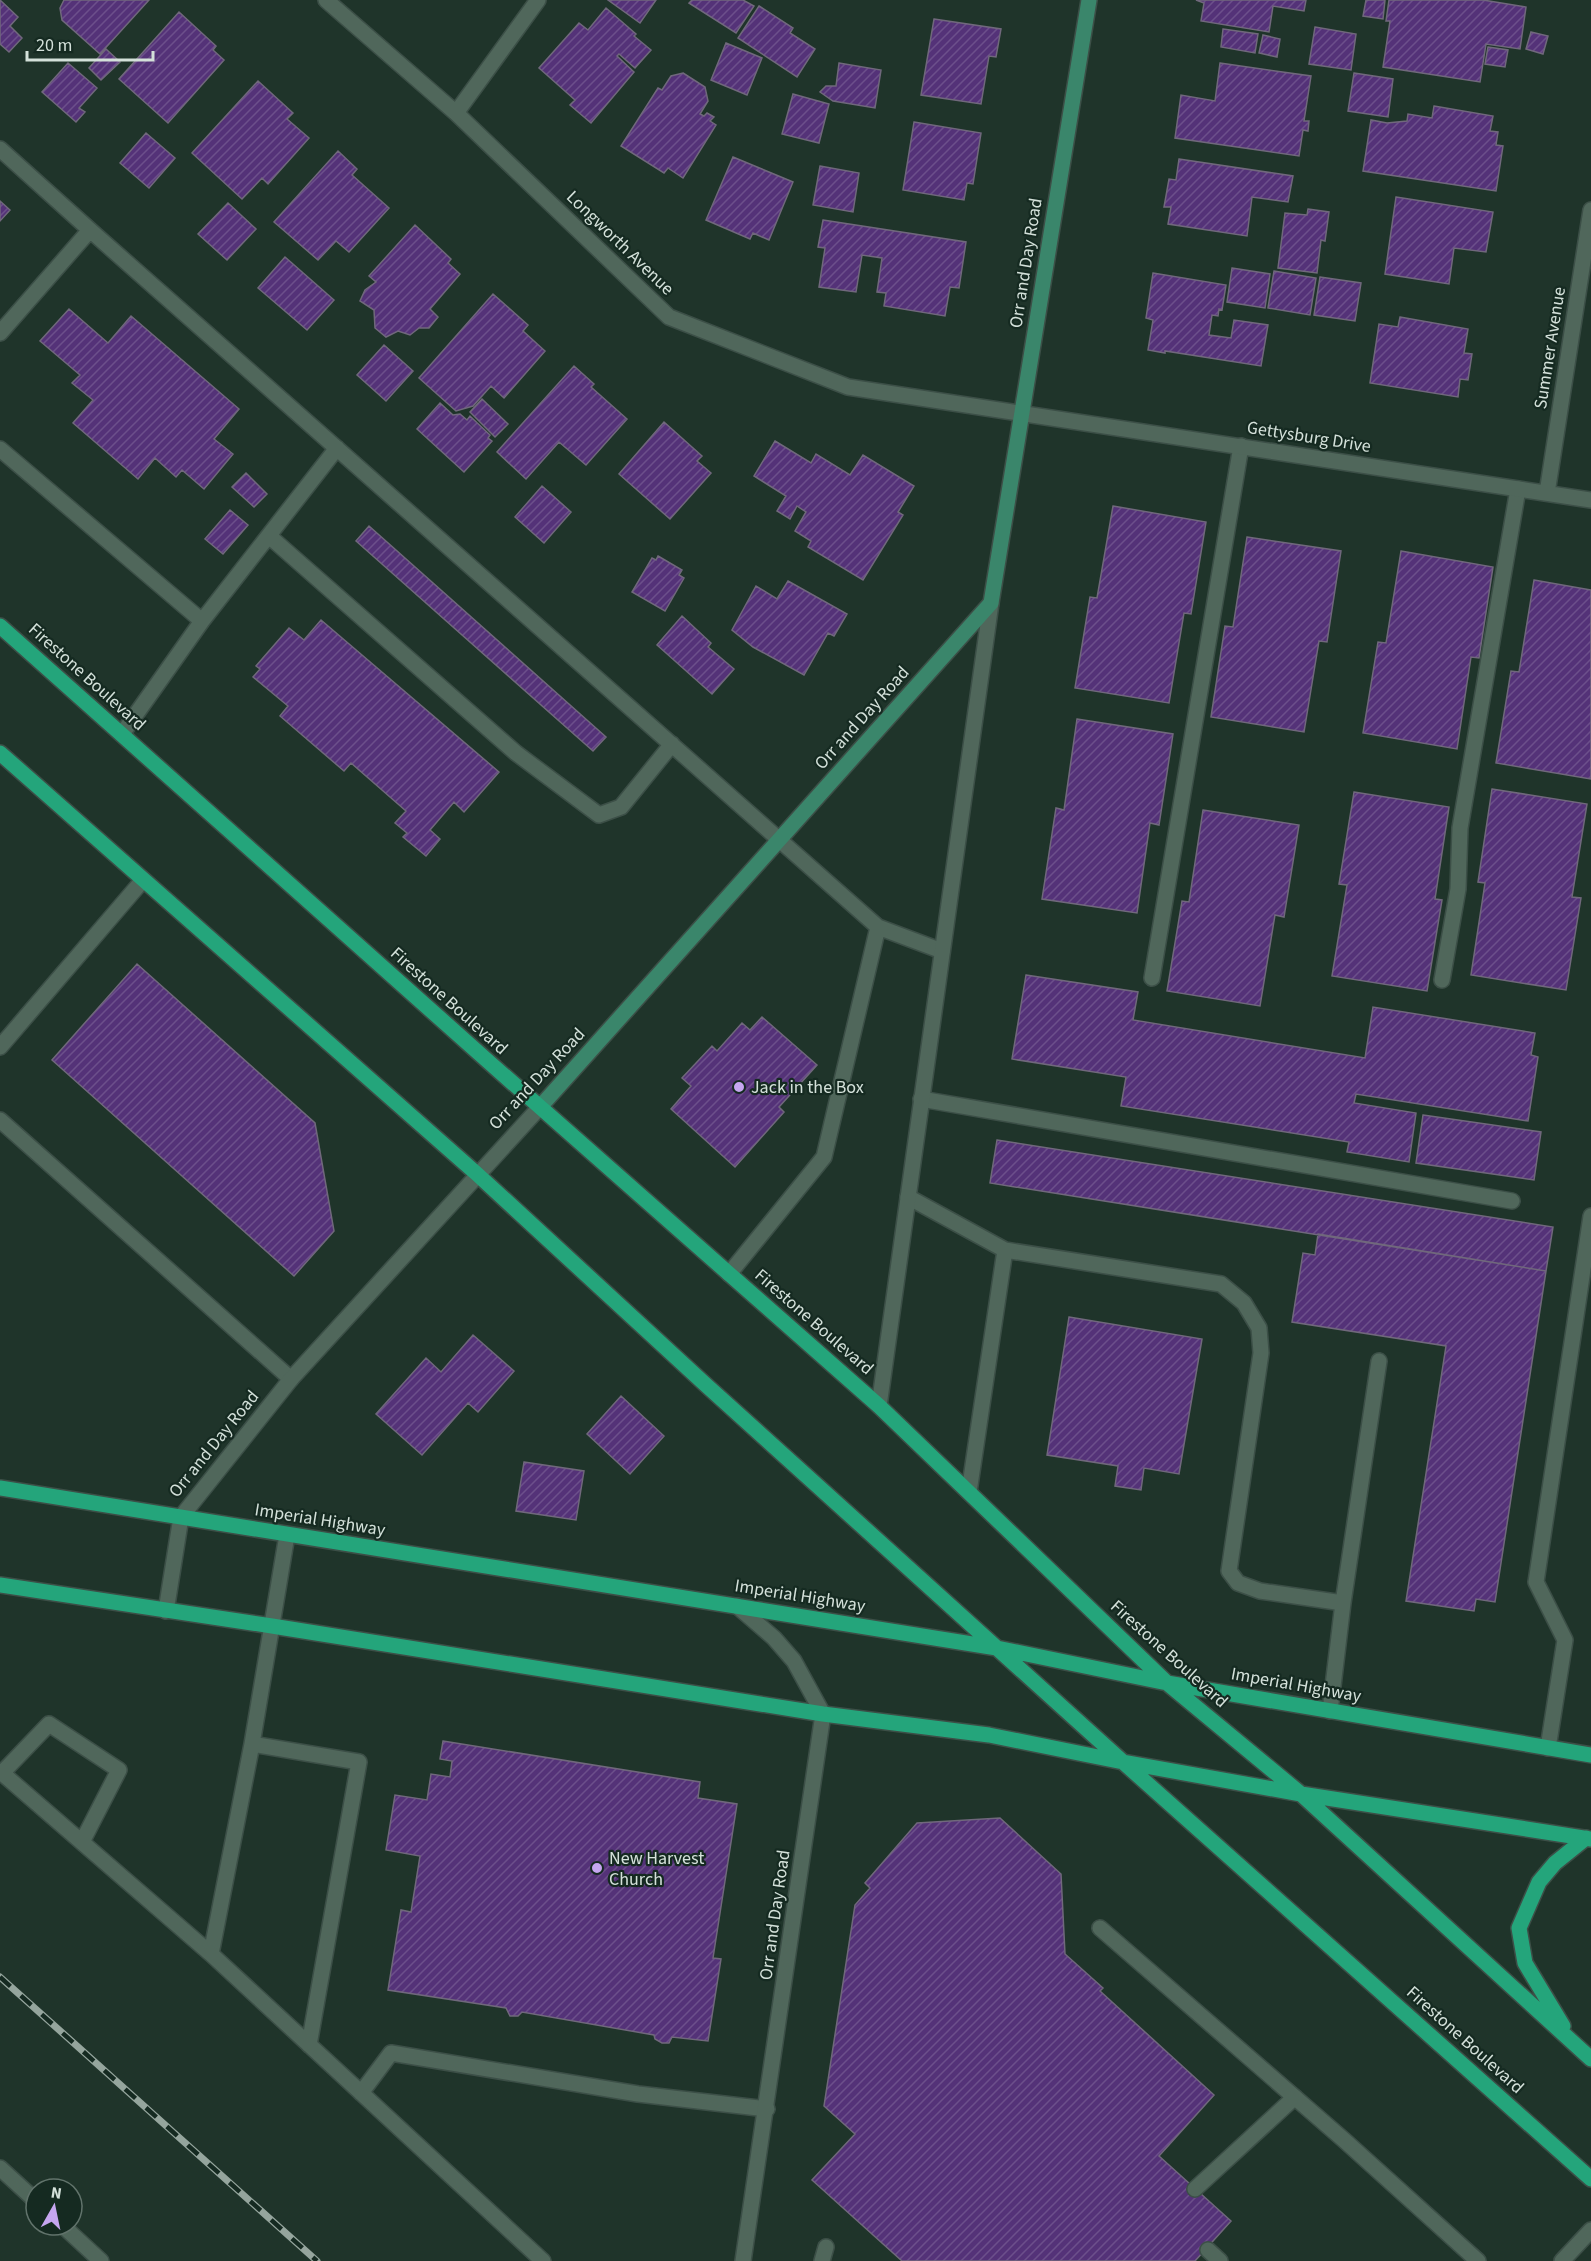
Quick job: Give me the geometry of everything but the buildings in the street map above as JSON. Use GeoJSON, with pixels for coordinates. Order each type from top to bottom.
{"type":"FeatureCollection","features":[{"type":"Feature","properties":{"kind":"main road","name":"Firestone Boulevard"},"geometry":{"type":"LineString","coordinates":[[0,626],[879,1406],[1167,1683],[1301,1794],[1591,2059]]}},
{"type":"Feature","properties":{"kind":"main road","name":"Firestone Boulevard"},"geometry":{"type":"LineString","coordinates":[[0,753],[477,1174],[1123,1762],[1591,2179]]}},
{"type":"Feature","properties":{"kind":"main road","name":"Imperial Highway"},"geometry":{"type":"LineString","coordinates":[[0,1488],[997,1648],[1167,1683],[1591,1755]]}},
{"type":"Feature","properties":{"kind":"main road"},"geometry":{"type":"LineString","coordinates":[[0,1585],[824,1714],[989,1735],[1301,1794],[1588,1838]]}},
{"type":"Feature","properties":{"kind":"main road"},"geometry":{"type":"LineString","coordinates":[[1572,2042],[1525,1963],[1519,1928],[1539,1882],[1555,1863],[1588,1838]]}},
{"type":"Feature","properties":{"kind":"street","name":"Longworth Avenue"},"geometry":{"type":"LineString","coordinates":[[326,0],[456,113],[669,317],[848,387],[1021,413]]}},
{"type":"Feature","properties":{"kind":"street"},"geometry":{"type":"LineString","coordinates":[[456,113],[538,0]]}},
{"type":"Feature","properties":{"kind":"street","name":"Orr and Day Road"},"geometry":{"type":"LineString","coordinates":[[879,1406],[991,603],[1089,0]]}},
{"type":"Feature","properties":{"kind":"street"},"geometry":{"type":"LineString","coordinates":[[0,149],[878,927],[942,951]]}},
{"type":"Feature","properties":{"kind":"street","name":"Summer Avenue"},"geometry":{"type":"LineString","coordinates":[[1546,493],[1591,210]]}},
{"type":"Feature","properties":{"kind":"street"},"geometry":{"type":"LineString","coordinates":[[0,333],[90,230]]}},
{"type":"Feature","properties":{"kind":"street","name":"Gettysburg Drive"},"geometry":{"type":"LineString","coordinates":[[1021,413],[1591,500]]}},
{"type":"Feature","properties":{"kind":"street"},"geometry":{"type":"LineString","coordinates":[[1152,978],[1241,446]]}},
{"type":"Feature","properties":{"kind":"street"},"geometry":{"type":"LineString","coordinates":[[122,734],[202,621],[337,448]]}},
{"type":"Feature","properties":{"kind":"street"},"geometry":{"type":"LineString","coordinates":[[0,449],[202,621]]}},
{"type":"Feature","properties":{"kind":"street"},"geometry":{"type":"LineString","coordinates":[[1442,980],[1458,889],[1460,828],[1518,489]]}},
{"type":"Feature","properties":{"kind":"street"},"geometry":{"type":"LineString","coordinates":[[269,536],[516,753],[599,815],[621,807],[672,744]]}},
{"type":"Feature","properties":{"kind":"street","name":"Orr and Day Road"},"geometry":{"type":"LineString","coordinates":[[166,1611],[181,1517],[291,1379],[540,1107],[991,603]]}},
{"type":"Feature","properties":{"kind":"street"},"geometry":{"type":"LineString","coordinates":[[0,1047],[143,879]]}},
{"type":"Feature","properties":{"kind":"street"},"geometry":{"type":"LineString","coordinates":[[729,1274],[824,1157],[878,927]]}},
{"type":"Feature","properties":{"kind":"street"},"geometry":{"type":"LineString","coordinates":[[921,1099],[1512,1202]]}},
{"type":"Feature","properties":{"kind":"street"},"geometry":{"type":"LineString","coordinates":[[0,1120],[291,1379]]}},
{"type":"Feature","properties":{"kind":"street"},"geometry":{"type":"LineString","coordinates":[[908,1197],[1005,1250],[1221,1284],[1244,1303],[1258,1328],[1261,1353],[1229,1570],[1238,1583],[1260,1591],[1343,1604]]}},
{"type":"Feature","properties":{"kind":"street"},"geometry":{"type":"LineString","coordinates":[[1548,1748],[1565,1640],[1536,1582],[1591,1216]]}},
{"type":"Feature","properties":{"kind":"street"},"geometry":{"type":"LineString","coordinates":[[969,1492],[1005,1250]]}},
{"type":"Feature","properties":{"kind":"street"},"geometry":{"type":"LineString","coordinates":[[1330,1711],[1343,1604],[1379,1361]]}},
{"type":"Feature","properties":{"kind":"street"},"geometry":{"type":"LineString","coordinates":[[211,1954],[252,1744],[286,1535]]}},
{"type":"Feature","properties":{"kind":"street"},"geometry":{"type":"LineString","coordinates":[[737,1606],[774,1638],[794,1661],[824,1714]]}},
{"type":"Feature","properties":{"kind":"street","name":"Orr and Day Road"},"geometry":{"type":"LineString","coordinates":[[743,2261],[824,1714]]}},
{"type":"Feature","properties":{"kind":"street"},"geometry":{"type":"LineString","coordinates":[[82,1842],[119,1770],[50,1724],[2,1773],[211,1954],[543,2261]]}},
{"type":"Feature","properties":{"kind":"street"},"geometry":{"type":"LineString","coordinates":[[252,1744],[359,1762],[309,2044]]}},
{"type":"Feature","properties":{"kind":"street"},"geometry":{"type":"LineString","coordinates":[[1100,1928],[1295,2097],[1478,2261]]}},
{"type":"Feature","properties":{"kind":"street"},"geometry":{"type":"LineString","coordinates":[[361,2093],[391,2053],[638,2094],[767,2109]]}},
{"type":"Feature","properties":{"kind":"street"},"geometry":{"type":"LineString","coordinates":[[1195,2189],[1295,2097]]}},
{"type":"Feature","properties":{"kind":"street"},"geometry":{"type":"LineString","coordinates":[[0,2168],[24,2191]]}},
{"type":"Feature","properties":{"kind":"street"},"geometry":{"type":"LineString","coordinates":[[1562,2261],[1591,2230]]}},
{"type":"Feature","properties":{"kind":"street"},"geometry":{"type":"LineString","coordinates":[[75,2237],[101,2261]]}},
{"type":"Feature","properties":{"kind":"street"},"geometry":{"type":"LineString","coordinates":[[1208,2250],[1220,2261]]}},
{"type":"Feature","properties":{"kind":"railway"},"geometry":{"type":"LineString","coordinates":[[0,1977],[317,2261]]}},
{"type":"Feature","properties":{"kind":"place","name":"Jack in the Box"},"geometry":{"type":"Point","coordinates":[739,1087]}},
{"type":"Feature","properties":{"kind":"place","name":"New Harvest Church"},"geometry":{"type":"Point","coordinates":[597,1868]}}]}
